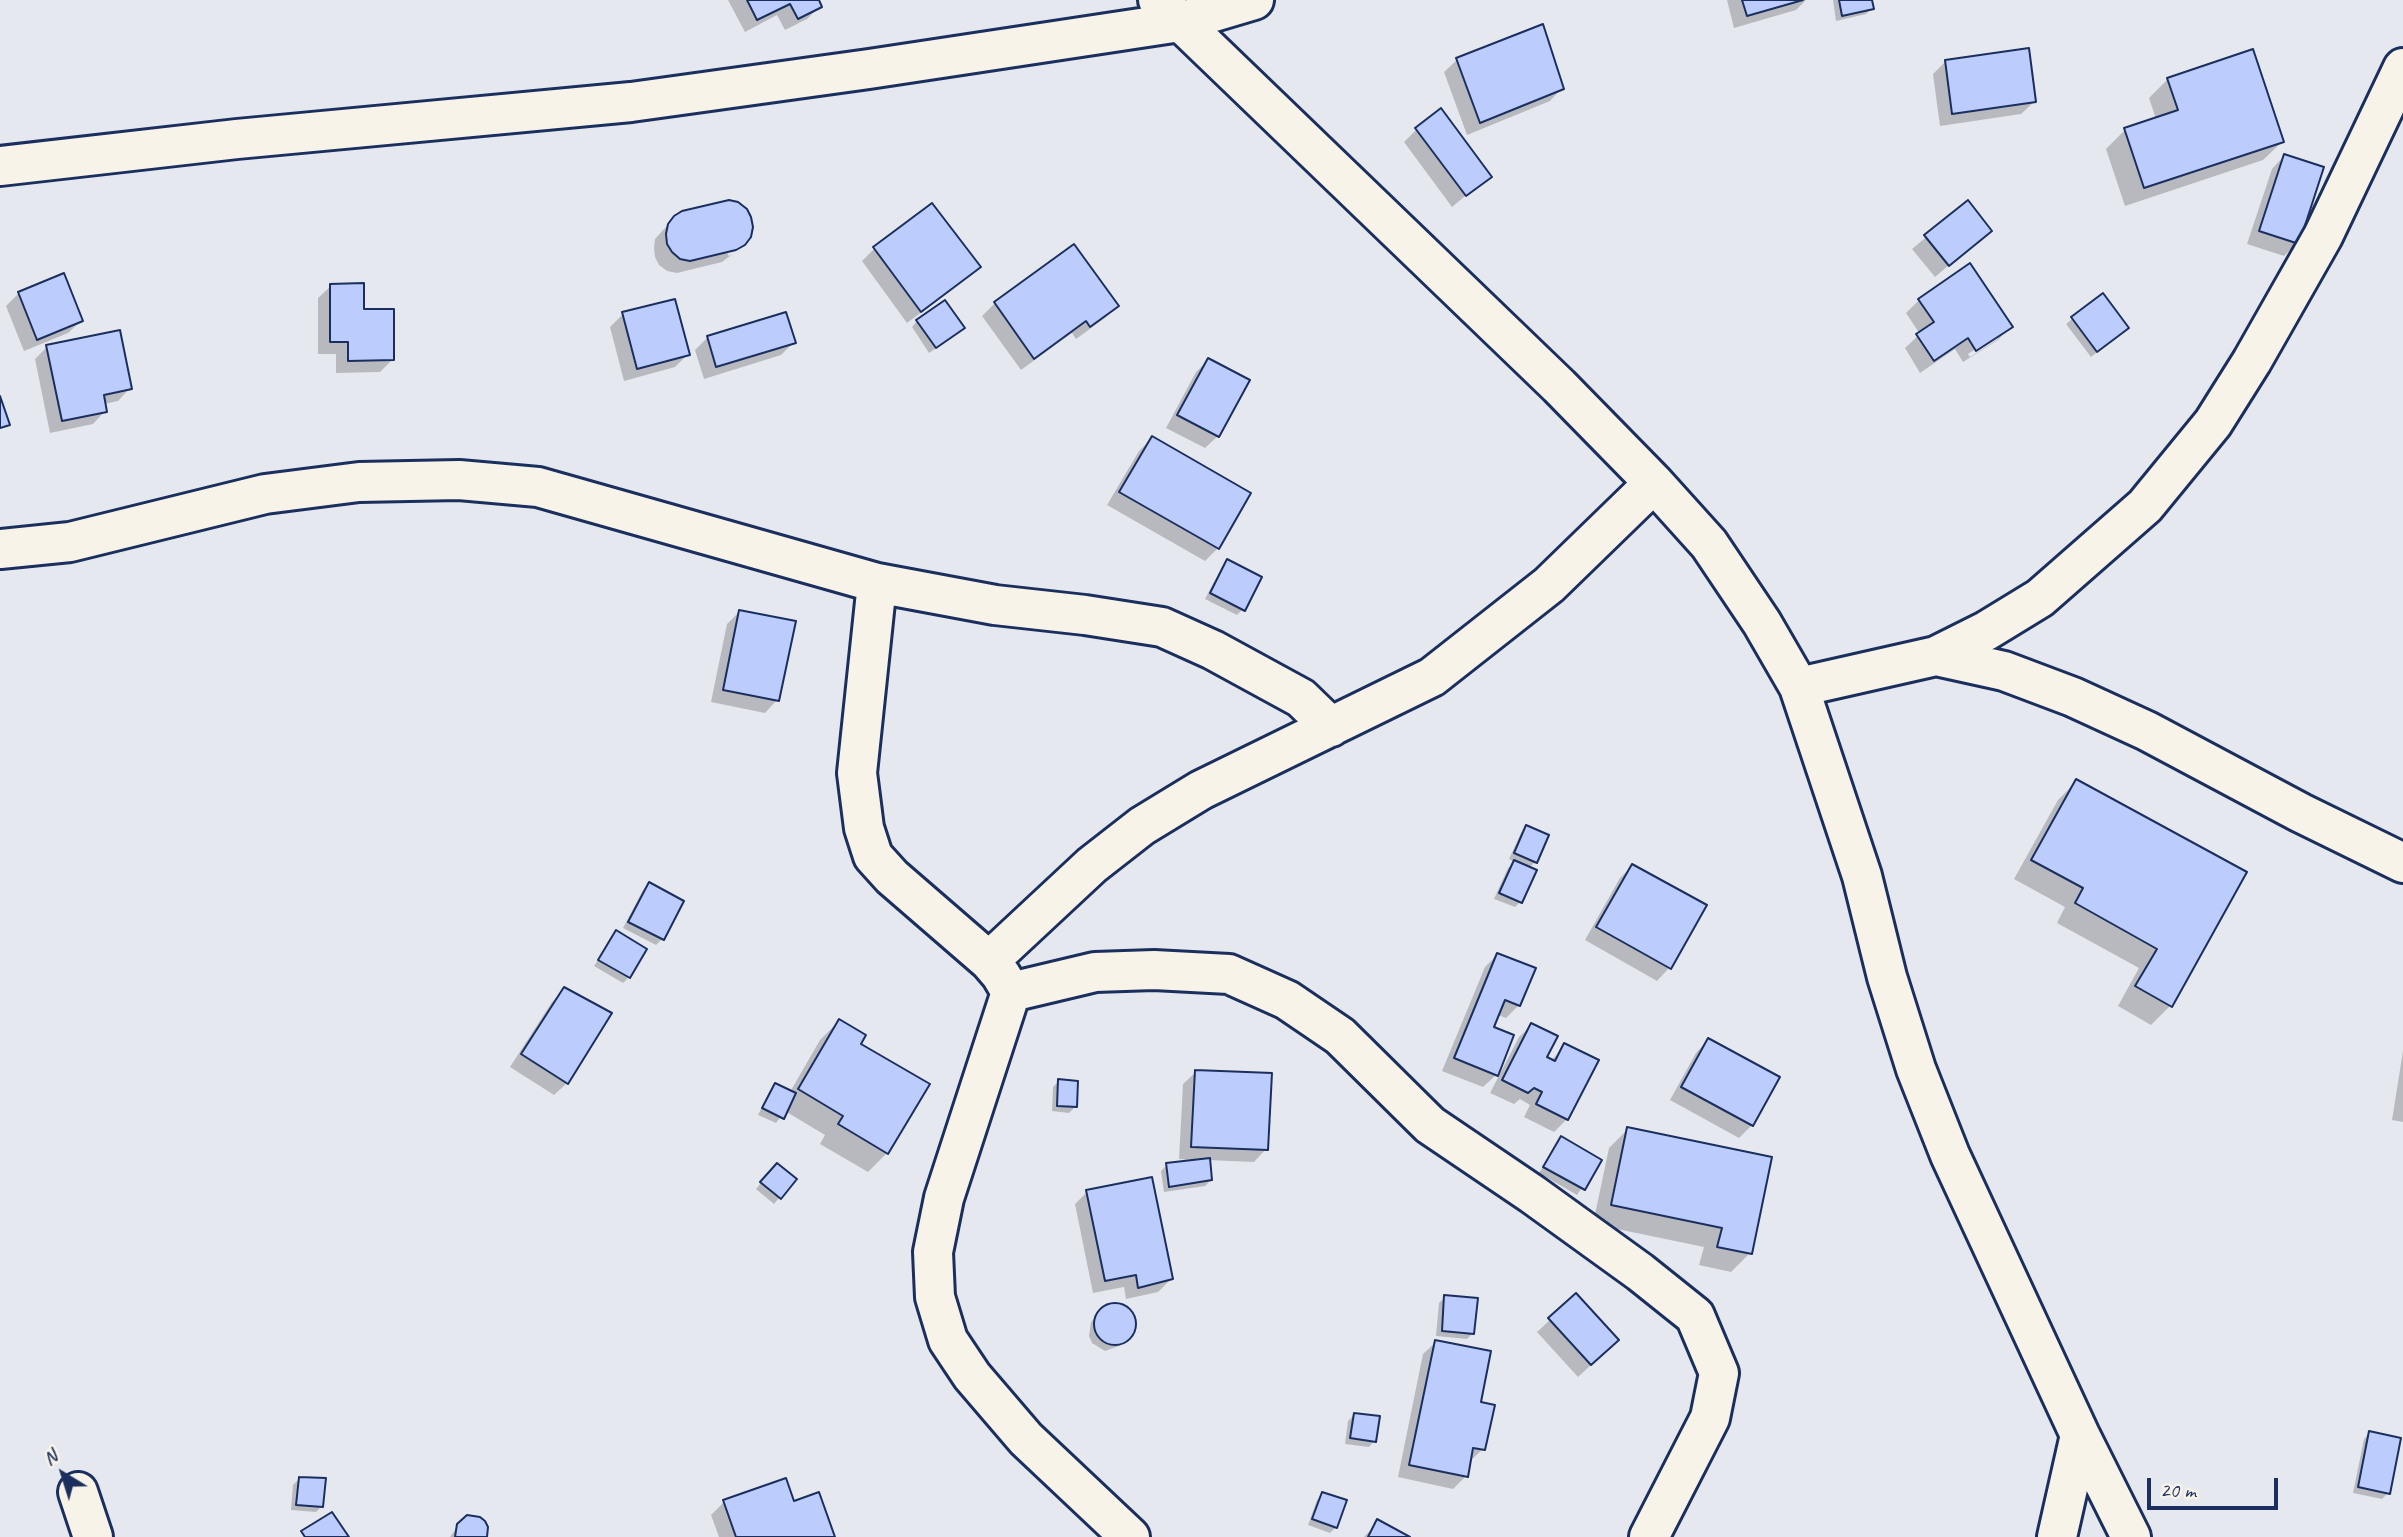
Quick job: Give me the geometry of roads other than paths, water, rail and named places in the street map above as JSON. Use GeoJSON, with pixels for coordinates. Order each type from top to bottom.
{"type":"FeatureCollection","features":[{"type":"Feature","properties":{"kind":"street"},"geometry":{"type":"LineString","coordinates":[[0,166],[250,138],[631,102],[869,69],[1169,11],[1254,0]]}},
{"type":"Feature","properties":{"kind":"street"},"geometry":{"type":"LineString","coordinates":[[1169,11],[1539,367],[1654,483],[1709,544],[1762,624],[1799,687],[1862,876],[1887,976],[1916,1069],[1950,1155],[2080,1435],[2131,1537]]}},
{"type":"Feature","properties":{"kind":"street"},"geometry":{"type":"LineString","coordinates":[[1799,687],[1936,656],[1986,631],[2040,598],[2145,506],[2213,423],[2252,361],[2323,236],[2403,68]]}},
{"type":"Feature","properties":{"kind":"street"},"geometry":{"type":"LineString","coordinates":[[0,549],[70,542],[265,494],[359,482],[459,480],[538,487],[877,583],[995,605],[1162,627],[1213,650],[1301,698],[1331,727]]}},
{"type":"Feature","properties":{"kind":"street"},"geometry":{"type":"LineString","coordinates":[[989,961],[1092,865],[1142,826],[1201,790],[1432,677],[1549,585],[1654,483]]}},
{"type":"Feature","properties":{"kind":"street"},"geometry":{"type":"LineString","coordinates":[[877,583],[857,773],[864,828],[873,856],[892,877],[989,961],[1011,992],[944,1198],[933,1252],[935,1297],[948,1340],[972,1376],[1026,1439],[1130,1537]]}},
{"type":"Feature","properties":{"kind":"street"},"geometry":{"type":"LineString","coordinates":[[1936,656],[2004,671],[2073,697],[2147,731],[2301,813],[2403,863]]}},
{"type":"Feature","properties":{"kind":"street"},"geometry":{"type":"LineString","coordinates":[[1011,992],[1095,972],[1154,970],[1229,975],[1287,1000],[1340,1036],[1430,1125],[1630,1264],[1695,1316],[1719,1373],[1710,1418],[1649,1537]]}},
{"type":"Feature","properties":{"kind":"street"},"geometry":{"type":"LineString","coordinates":[[2057,1537],[2080,1435]]}},
{"type":"Feature","properties":{"kind":"street"},"geometry":{"type":"LineString","coordinates":[[78,1492],[93,1537]]}}]}
